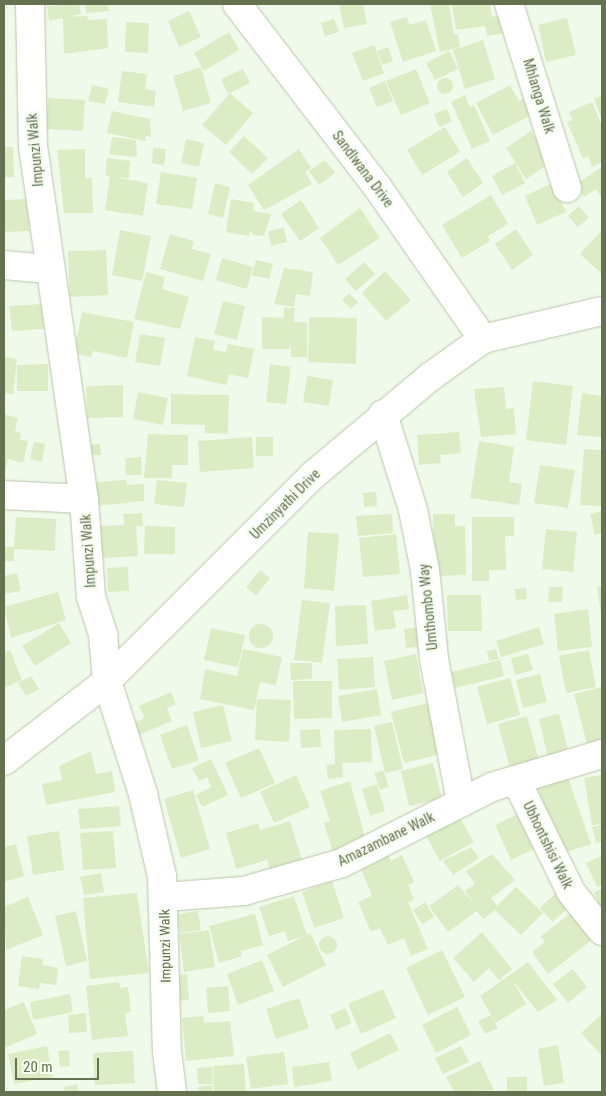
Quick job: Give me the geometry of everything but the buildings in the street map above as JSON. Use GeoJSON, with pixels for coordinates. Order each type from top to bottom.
{"type":"FeatureCollection","features":[{"type":"Feature","properties":{"kind":"street","name":"Impunzi Walk"},"geometry":{"type":"LineString","coordinates":[[30,4],[33,146],[48,269],[84,499],[91,597],[103,635],[108,682],[143,794],[164,897],[167,1051],[172,1092]]}},
{"type":"Feature","properties":{"kind":"street","name":"Mhlanga Walk"},"geometry":{"type":"LineString","coordinates":[[509,4],[567,188]]}},
{"type":"Feature","properties":{"kind":"street","name":"Sandlwana Drive"},"geometry":{"type":"LineString","coordinates":[[243,5],[378,188],[483,339]]}},
{"type":"Feature","properties":{"kind":"street"},"geometry":{"type":"LineString","coordinates":[[4,265],[48,269]]}},
{"type":"Feature","properties":{"kind":"street","name":"Umzinyathi Drive"},"geometry":{"type":"LineString","coordinates":[[4,761],[108,682],[312,476],[383,414],[483,339],[602,311]]}},
{"type":"Feature","properties":{"kind":"street","name":"Umthombo Way"},"geometry":{"type":"LineString","coordinates":[[383,414],[413,510],[423,561],[434,659],[461,802]]}},
{"type":"Feature","properties":{"kind":"street"},"geometry":{"type":"LineString","coordinates":[[4,495],[84,499]]}},
{"type":"Feature","properties":{"kind":"street","name":"Amazambane Walk"},"geometry":{"type":"LineString","coordinates":[[164,897],[244,891],[342,863],[461,802],[516,780],[602,754]]}},
{"type":"Feature","properties":{"kind":"street","name":"Ubhontshisi Walk"},"geometry":{"type":"LineString","coordinates":[[516,780],[571,892],[602,931]]}}]}
